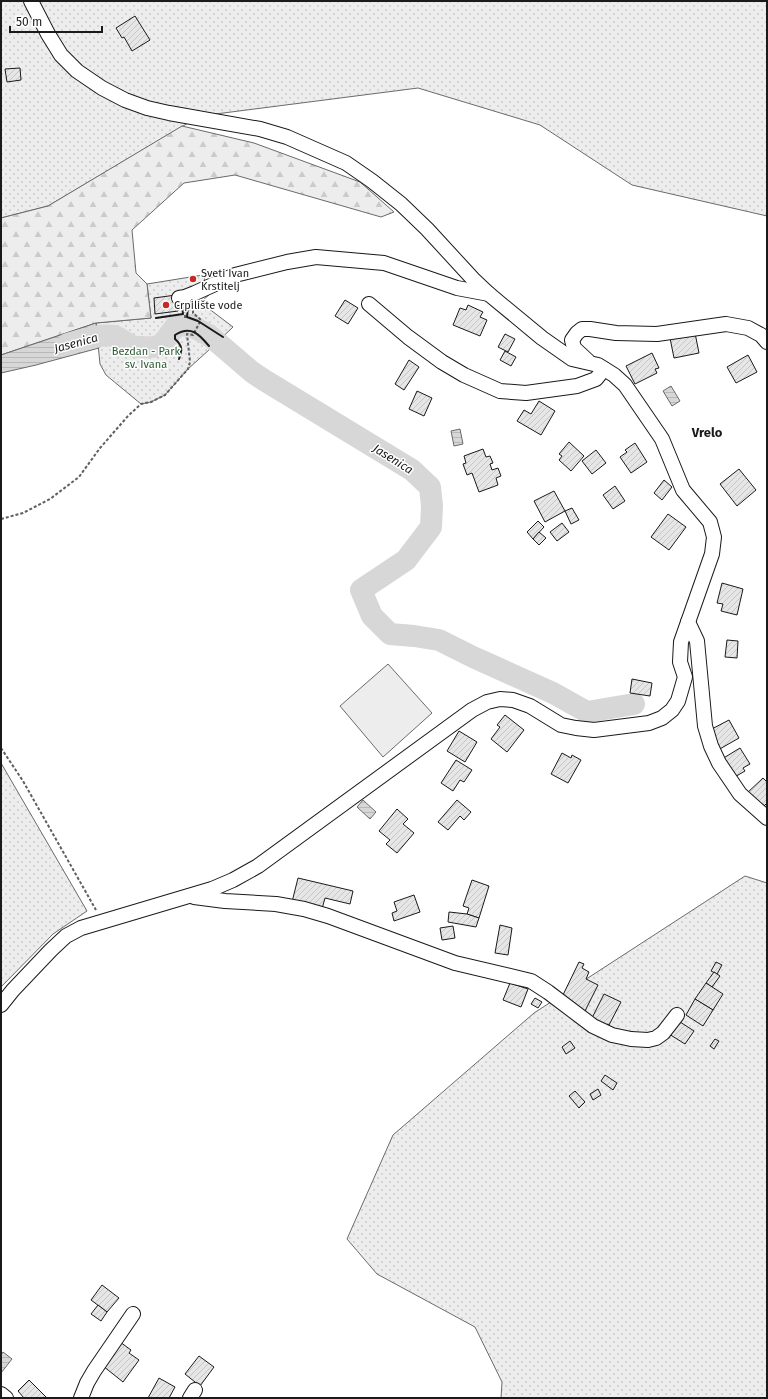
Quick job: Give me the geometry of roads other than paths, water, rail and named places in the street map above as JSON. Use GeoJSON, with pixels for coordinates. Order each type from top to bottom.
{"type":"FeatureCollection","features":[{"type":"Feature","properties":{"kind":"street"},"geometry":{"type":"LineString","coordinates":[[1,1005],[45,956],[66,936],[81,928],[212,889],[233,880],[258,866],[472,710],[487,702],[513,700],[530,706],[561,725],[594,730],[649,723],[662,718],[672,710],[681,693],[685,677],[680,662],[681,642],[712,554],[714,537],[710,522],[683,490],[662,439],[625,385],[614,375],[598,365],[572,359],[537,334],[490,295],[473,279],[427,229],[401,204],[372,181],[346,163],[287,137],[260,129],[147,108],[125,100],[102,88],[77,71],[61,55],[31,1]]}},
{"type":"Feature","properties":{"kind":"street"},"geometry":{"type":"LineString","coordinates":[[179,298],[195,293],[236,275],[287,262],[316,257],[384,263],[458,288],[490,295]]}},
{"type":"Feature","properties":{"kind":"street"},"geometry":{"type":"LineString","coordinates":[[369,304],[419,345],[464,375],[500,391],[526,393],[576,386],[596,379],[604,370]]}},
{"type":"Feature","properties":{"kind":"street"},"geometry":{"type":"LineString","coordinates":[[590,362],[574,348],[572,340],[582,329],[616,333],[657,334],[726,324],[748,328],[760,335],[767,342]]}},
{"type":"Feature","properties":{"kind":"street"},"geometry":{"type":"LineString","coordinates":[[688,622],[698,641],[705,726],[711,746],[719,763],[740,794],[767,818]]}},
{"type":"Feature","properties":{"kind":"street"},"geometry":{"type":"LineString","coordinates":[[187,896],[225,901],[276,904],[304,909],[328,916],[455,963],[531,981],[593,1026],[612,1035],[631,1039],[648,1040],[656,1038],[663,1033],[677,1015]]}},
{"type":"Feature","properties":{"kind":"street"},"geometry":{"type":"LineString","coordinates":[[81,1398],[94,1371],[133,1314]]}},
{"type":"Feature","properties":{"kind":"street"},"geometry":{"type":"LineString","coordinates":[[1,1394],[6,1398]]}},
{"type":"Feature","properties":{"kind":"water"},"geometry":{"type":"Polygon","coordinates":[[[96,323],[99,348],[1,373],[1,355],[96,323]]]}},
{"type":"Feature","properties":{"kind":"water"},"geometry":{"type":"Polygon","coordinates":[[[671,386],[680,401],[672,406],[663,391],[671,386]]]}},
{"type":"Feature","properties":{"kind":"water"},"geometry":{"type":"Polygon","coordinates":[[[460,429],[463,444],[454,446],[451,431],[460,429]]]}},
{"type":"Feature","properties":{"kind":"water"},"geometry":{"type":"Polygon","coordinates":[[[363,800],[376,812],[370,819],[357,807],[363,800]]]}},
{"type":"Feature","properties":{"kind":"water"},"geometry":{"type":"Polygon","coordinates":[[[3,1352],[12,1359],[1,1373],[1,1355],[3,1352]]]}},
{"type":"Feature","properties":{"kind":"waterway","name":"Jasenica"},"geometry":{"type":"LineString","coordinates":[[68,344],[91,338],[114,336],[134,347],[155,347],[163,343],[176,326],[190,325],[210,336],[252,372],[412,470],[430,487],[432,506],[431,527],[406,560],[361,590],[372,616],[390,634],[439,640],[553,693],[587,712],[634,704]]}},
{"type":"Feature","properties":{"kind":"place","name":"Sveti Ivan Krstitelj"},"geometry":{"type":"Point","coordinates":[193,279]}},
{"type":"Feature","properties":{"kind":"place","name":"Crpilište vode"},"geometry":{"type":"Point","coordinates":[166,305]}},
{"type":"Feature","properties":{"kind":"district","name":"Vrelo"},"geometry":{"type":"Point","coordinates":[707,432]}},
{"type":"Feature","properties":{"kind":"park label","name":"Bezdan - Park sv. Ivana"},"geometry":{"type":"Point","coordinates":[146,357]}}]}
